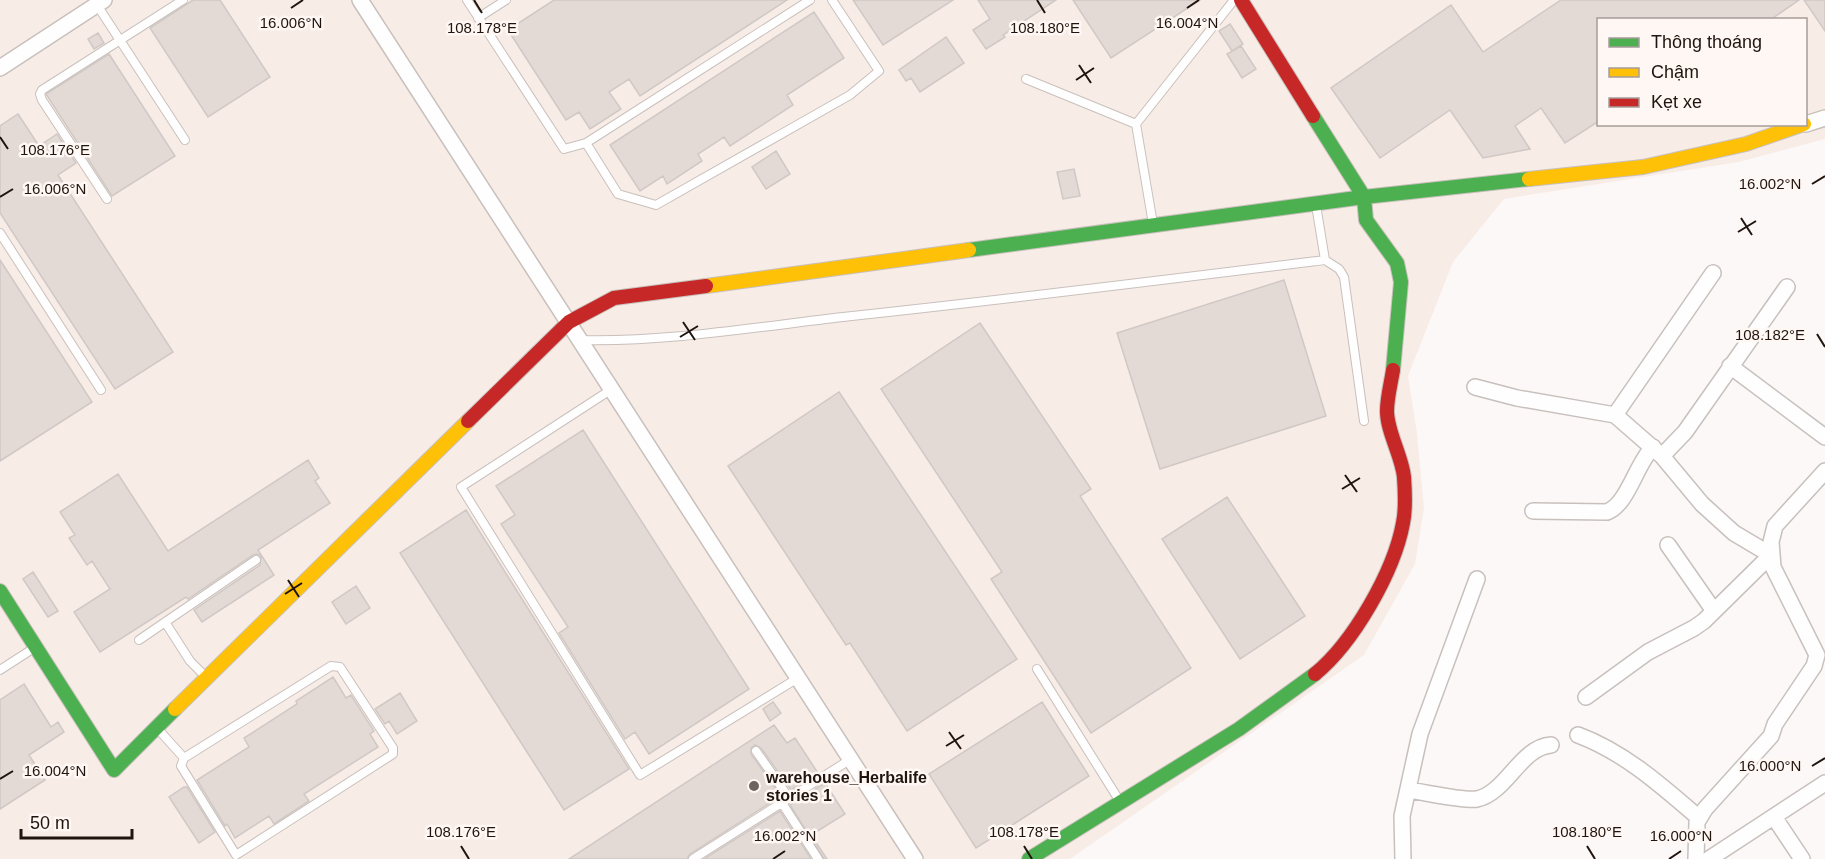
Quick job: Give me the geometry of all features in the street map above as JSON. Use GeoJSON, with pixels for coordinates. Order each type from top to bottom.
{"type":"FeatureCollection","features":[{"type":"Feature","properties":{"kind":"street"},"geometry":{"type":"LineString","coordinates":[[360,0],[915,859]]}},
{"type":"Feature","properties":{"kind":"street"},"geometry":{"type":"LineString","coordinates":[[1029,859],[1248,722],[1295,690],[1326,665],[1368,609],[1386,574],[1404,521],[1404,476],[1387,412],[1395,356],[1401,282],[1398,267],[1393,256],[1366,220],[1364,197],[1240,0]]}},
{"type":"Feature","properties":{"kind":"street"},"geometry":{"type":"LineString","coordinates":[[0,68],[101,2]]}},
{"type":"Feature","properties":{"kind":"street"},"geometry":{"type":"LineString","coordinates":[[1807,123],[1825,117]]}},
{"type":"Feature","properties":{"kind":"street"},"geometry":{"type":"LineString","coordinates":[[0,591],[114,770],[569,322],[614,298],[1316,203],[1643,167],[1746,144],[1799,126]]}},
{"type":"Feature","properties":{"kind":"street"},"geometry":{"type":"LineString","coordinates":[[1615,415],[1713,273]]}},
{"type":"Feature","properties":{"kind":"street"},"geometry":{"type":"LineString","coordinates":[[1533,511],[1607,512],[1614,509],[1622,499],[1643,459],[1658,452],[1685,432],[1787,287]]}},
{"type":"Feature","properties":{"kind":"street"},"geometry":{"type":"LineString","coordinates":[[1730,366],[1825,437]]}},
{"type":"Feature","properties":{"kind":"street"},"geometry":{"type":"LineString","coordinates":[[1475,387],[1517,398],[1615,415],[1658,452],[1702,504],[1734,532],[1771,555]]}},
{"type":"Feature","properties":{"kind":"street"},"geometry":{"type":"LineString","coordinates":[[1696,859],[1699,818],[1771,736],[1775,724],[1814,666],[1817,655],[1773,567],[1771,542],[1775,526],[1825,471]]}},
{"type":"Feature","properties":{"kind":"street"},"geometry":{"type":"LineString","coordinates":[[1668,545],[1714,611]]}},
{"type":"Feature","properties":{"kind":"street"},"geometry":{"type":"LineString","coordinates":[[1586,697],[1641,656],[1694,628],[1771,555]]}},
{"type":"Feature","properties":{"kind":"street"},"geometry":{"type":"LineString","coordinates":[[1403,859],[1402,816],[1420,734],[1477,579]]}},
{"type":"Feature","properties":{"kind":"street"},"geometry":{"type":"LineString","coordinates":[[1578,735],[1598,742],[1623,758],[1655,780],[1699,818]]}},
{"type":"Feature","properties":{"kind":"street"},"geometry":{"type":"LineString","coordinates":[[1408,790],[1469,799],[1480,798],[1499,786],[1535,752],[1551,745]]}},
{"type":"Feature","properties":{"kind":"street"},"geometry":{"type":"LineString","coordinates":[[1709,859],[1825,783]]}},
{"type":"Feature","properties":{"kind":"street"},"geometry":{"type":"LineString","coordinates":[[1774,818],[1802,859]]}},
{"type":"Feature","properties":{"kind":"lane"},"geometry":{"type":"LineString","coordinates":[[106,199],[40,94],[42,90],[183,0]]}},
{"type":"Feature","properties":{"kind":"lane"},"geometry":{"type":"LineString","coordinates":[[467,0],[564,149],[586,144],[810,0]]}},
{"type":"Feature","properties":{"kind":"lane"},"geometry":{"type":"LineString","coordinates":[[478,18],[506,0]]}},
{"type":"Feature","properties":{"kind":"lane"},"geometry":{"type":"LineString","coordinates":[[586,144],[618,194],[656,205],[850,95],[879,71],[832,0]]}},
{"type":"Feature","properties":{"kind":"lane"},"geometry":{"type":"LineString","coordinates":[[1154,225],[1136,124],[1234,0]]}},
{"type":"Feature","properties":{"kind":"lane"},"geometry":{"type":"LineString","coordinates":[[101,2],[120,40],[185,140]]}},
{"type":"Feature","properties":{"kind":"lane"},"geometry":{"type":"LineString","coordinates":[[1026,79],[1136,124]]}},
{"type":"Feature","properties":{"kind":"lane"},"geometry":{"type":"LineString","coordinates":[[1316,203],[1325,260]]}},
{"type":"Feature","properties":{"kind":"lane"},"geometry":{"type":"LineString","coordinates":[[0,233],[101,390]]}},
{"type":"Feature","properties":{"kind":"lane"},"geometry":{"type":"LineString","coordinates":[[580,340],[625,340],[716,331],[984,302],[1325,260],[1339,268],[1344,277],[1364,421]]}},
{"type":"Feature","properties":{"kind":"lane"},"geometry":{"type":"LineString","coordinates":[[612,389],[461,487],[640,775],[798,678]]}},
{"type":"Feature","properties":{"kind":"lane"},"geometry":{"type":"LineString","coordinates":[[140,640],[256,560]]}},
{"type":"Feature","properties":{"kind":"lane"},"geometry":{"type":"LineString","coordinates":[[165,622],[190,661],[207,679]]}},
{"type":"Feature","properties":{"kind":"lane"},"geometry":{"type":"LineString","coordinates":[[0,670],[36,647]]}},
{"type":"Feature","properties":{"kind":"lane"},"geometry":{"type":"LineString","coordinates":[[331,666],[340,667],[393,748],[393,754],[236,855],[181,766],[184,758],[331,666]]}},
{"type":"Feature","properties":{"kind":"lane"},"geometry":{"type":"LineString","coordinates":[[1037,669],[1121,802]]}},
{"type":"Feature","properties":{"kind":"lane"},"geometry":{"type":"LineString","coordinates":[[157,728],[184,758]]}},
{"type":"Feature","properties":{"kind":"lane"},"geometry":{"type":"LineString","coordinates":[[756,751],[818,859]]}},
{"type":"Feature","properties":{"kind":"lane"},"geometry":{"type":"LineString","coordinates":[[693,859],[851,759]]}},
{"type":"Feature","properties":{"kind":"shaded area"},"geometry":{"type":"Polygon","coordinates":[[[0,0],[1825,0],[1825,139],[1739,162],[1504,199],[1453,262],[1408,376],[1417,433],[1424,508],[1415,564],[1364,655],[1070,859],[0,859],[0,0]]]}},
{"type":"Feature","properties":{"kind":"building"},"geometry":{"type":"Polygon","coordinates":[[[193,0],[220,0],[270,77],[208,117],[150,28],[193,0]]]}},
{"type":"Feature","properties":{"kind":"building"},"geometry":{"type":"Polygon","coordinates":[[[554,0],[787,0],[640,96],[629,79],[609,92],[621,109],[590,129],[579,112],[566,120],[508,30],[554,0]]]}},
{"type":"Feature","properties":{"kind":"building"},"geometry":{"type":"Polygon","coordinates":[[[853,0],[953,0],[883,45],[853,0]]]}},
{"type":"Feature","properties":{"kind":"building"},"geometry":{"type":"Polygon","coordinates":[[[978,0],[1056,0],[986,49],[973,30],[990,19],[978,0]]]}},
{"type":"Feature","properties":{"kind":"building"},"geometry":{"type":"Polygon","coordinates":[[[1073,0],[1200,0],[1111,58],[1073,0]]]}},
{"type":"Feature","properties":{"kind":"building"},"geometry":{"type":"Polygon","coordinates":[[[1561,0],[1799,0],[1773,18],[1597,18],[1597,122],[1565,143],[1541,108],[1515,126],[1530,149],[1483,158],[1450,110],[1380,158],[1331,88],[1451,5],[1483,52],[1561,0]]]}},
{"type":"Feature","properties":{"kind":"building"},"geometry":{"type":"Polygon","coordinates":[[[1804,0],[1825,0],[1825,31],[1804,0]]]}},
{"type":"Feature","properties":{"kind":"building"},"geometry":{"type":"Polygon","coordinates":[[[814,12],[844,58],[787,95],[793,105],[730,146],[724,137],[698,154],[702,161],[667,184],[663,176],[640,191],[610,145],[814,12]]]}},
{"type":"Feature","properties":{"kind":"building"},"geometry":{"type":"Polygon","coordinates":[[[1230,24],[1243,44],[1232,51],[1219,31],[1230,24]]]}},
{"type":"Feature","properties":{"kind":"building"},"geometry":{"type":"Polygon","coordinates":[[[98,33],[104,43],[94,49],[88,39],[98,33]]]}},
{"type":"Feature","properties":{"kind":"building"},"geometry":{"type":"Polygon","coordinates":[[[946,37],[964,63],[920,92],[911,78],[906,81],[899,70],[946,37]]]}},
{"type":"Feature","properties":{"kind":"building"},"geometry":{"type":"Polygon","coordinates":[[[1241,46],[1256,69],[1242,78],[1227,54],[1241,46]]]}},
{"type":"Feature","properties":{"kind":"building"},"geometry":{"type":"Polygon","coordinates":[[[109,54],[175,156],[112,196],[46,94],[109,54]]]}},
{"type":"Feature","properties":{"kind":"building"},"geometry":{"type":"Polygon","coordinates":[[[18,114],[39,146],[57,134],[76,163],[58,175],[173,352],[115,389],[0,213],[0,126],[18,114]]]}},
{"type":"Feature","properties":{"kind":"building"},"geometry":{"type":"Polygon","coordinates":[[[776,151],[790,174],[766,189],[752,167],[776,151]]]}},
{"type":"Feature","properties":{"kind":"building"},"geometry":{"type":"Polygon","coordinates":[[[1074,169],[1080,196],[1063,199],[1057,172],[1074,169]]]}},
{"type":"Feature","properties":{"kind":"building"},"geometry":{"type":"Polygon","coordinates":[[[0,260],[92,402],[0,461],[0,260]]]}},
{"type":"Feature","properties":{"kind":"building"},"geometry":{"type":"Polygon","coordinates":[[[1284,280],[1326,416],[1160,469],[1117,333],[1284,280]]]}},
{"type":"Feature","properties":{"kind":"building"},"geometry":{"type":"Polygon","coordinates":[[[980,323],[1091,489],[1080,496],[1191,668],[1091,733],[991,579],[1002,572],[881,389],[980,323]]]}},
{"type":"Feature","properties":{"kind":"building"},"geometry":{"type":"Polygon","coordinates":[[[839,392],[1017,659],[907,731],[850,643],[846,645],[728,466],[839,392]]]}},
{"type":"Feature","properties":{"kind":"building"},"geometry":{"type":"Polygon","coordinates":[[[583,430],[749,689],[649,754],[635,732],[625,739],[559,633],[568,627],[501,524],[515,515],[496,486],[583,430]]]}},
{"type":"Feature","properties":{"kind":"building"},"geometry":{"type":"Polygon","coordinates":[[[308,460],[319,478],[315,481],[330,503],[258,550],[274,575],[202,622],[194,610],[260,565],[261,557],[258,554],[253,555],[188,599],[186,597],[100,652],[74,612],[110,589],[92,561],[87,565],[69,538],[75,535],[60,512],[118,474],[168,551],[308,460]]]}},
{"type":"Feature","properties":{"kind":"building"},"geometry":{"type":"Polygon","coordinates":[[[1227,497],[1305,616],[1240,659],[1162,539],[1227,497]]]}},
{"type":"Feature","properties":{"kind":"building"},"geometry":{"type":"Polygon","coordinates":[[[466,510],[629,769],[564,810],[400,553],[466,510]]]}},
{"type":"Feature","properties":{"kind":"building"},"geometry":{"type":"Polygon","coordinates":[[[33,572],[58,611],[48,617],[23,579],[33,572]]]}},
{"type":"Feature","properties":{"kind":"building"},"geometry":{"type":"Polygon","coordinates":[[[356,586],[370,608],[346,624],[332,602],[356,586]]]}},
{"type":"Feature","properties":{"kind":"building"},"geometry":{"type":"Polygon","coordinates":[[[333,677],[346,698],[351,695],[374,731],[370,734],[378,747],[304,794],[309,801],[274,824],[269,816],[235,838],[197,780],[249,747],[244,738],[297,704],[296,701],[333,677]]]}},
{"type":"Feature","properties":{"kind":"building"},"geometry":{"type":"Polygon","coordinates":[[[24,684],[51,727],[58,722],[64,732],[29,755],[45,780],[0,809],[0,700],[24,684]]]}},
{"type":"Feature","properties":{"kind":"building"},"geometry":{"type":"Polygon","coordinates":[[[400,693],[417,721],[397,734],[389,721],[385,724],[375,709],[400,693]]]}},
{"type":"Feature","properties":{"kind":"building"},"geometry":{"type":"Polygon","coordinates":[[[773,702],[781,713],[770,721],[763,709],[773,702]]]}},
{"type":"Feature","properties":{"kind":"building"},"geometry":{"type":"Polygon","coordinates":[[[1042,702],[1089,776],[976,848],[929,774],[1042,702]]]}},
{"type":"Feature","properties":{"kind":"building","name":"warehouse_Herbalife stories 1"},"geometry":{"type":"Polygon","coordinates":[[[774,725],[787,743],[795,738],[818,773],[791,790],[761,748],[755,745],[751,748],[751,754],[781,796],[690,854],[687,859],[569,859],[774,725]]]}},
{"type":"Feature","properties":{"kind":"building"},"geometry":{"type":"Polygon","coordinates":[[[825,783],[845,814],[811,835],[827,859],[824,859],[790,805],[825,783]]]}},
{"type":"Feature","properties":{"kind":"building"},"geometry":{"type":"Polygon","coordinates":[[[187,787],[215,832],[199,843],[169,797],[187,787]]]}},
{"type":"Feature","properties":{"kind":"building"},"geometry":{"type":"Polygon","coordinates":[[[780,811],[811,859],[704,859],[780,811]]]}},
{"type":"Feature","properties":{"kind":"traffic: fast"},"geometry":{"type":"LineString","coordinates":[[1313,116],[1364,197],[1366,220],[1397,263],[1401,282],[1393,370]]}},
{"type":"Feature","properties":{"kind":"traffic: fast"},"geometry":{"type":"LineString","coordinates":[[969,250],[1364,197],[1529,179]]}},
{"type":"Feature","properties":{"kind":"traffic: fast"},"geometry":{"type":"LineString","coordinates":[[0,591],[114,770],[175,709]]}},
{"type":"Feature","properties":{"kind":"traffic: fast"},"geometry":{"type":"LineString","coordinates":[[1029,859],[1239,729],[1315,674]]}},
{"type":"Feature","properties":{"kind":"traffic: slow"},"geometry":{"type":"LineString","coordinates":[[1529,179],[1643,167],[1746,144],[1798,126]]}},
{"type":"Feature","properties":{"kind":"traffic: slow"},"geometry":{"type":"LineString","coordinates":[[706,286],[969,250]]}},
{"type":"Feature","properties":{"kind":"traffic: slow"},"geometry":{"type":"LineString","coordinates":[[175,709],[468,421]]}},
{"type":"Feature","properties":{"kind":"traffic: jam"},"geometry":{"type":"LineString","coordinates":[[1241,0],[1313,116]]}},
{"type":"Feature","properties":{"kind":"traffic: jam"},"geometry":{"type":"LineString","coordinates":[[468,421],[569,322],[614,298],[706,286]]}},
{"type":"Feature","properties":{"kind":"traffic: jam"},"geometry":{"type":"LineString","coordinates":[[1315,674],[1344,644],[1357,626],[1381,584],[1398,542],[1404,518],[1405,494],[1403,469],[1392,436],[1387,411],[1393,370]]}},
{"type":"Feature","properties":{"kind":"place","name":"warehouse_Herbalife stories 1"},"geometry":{"type":"Point","coordinates":[754,786]}}]}
